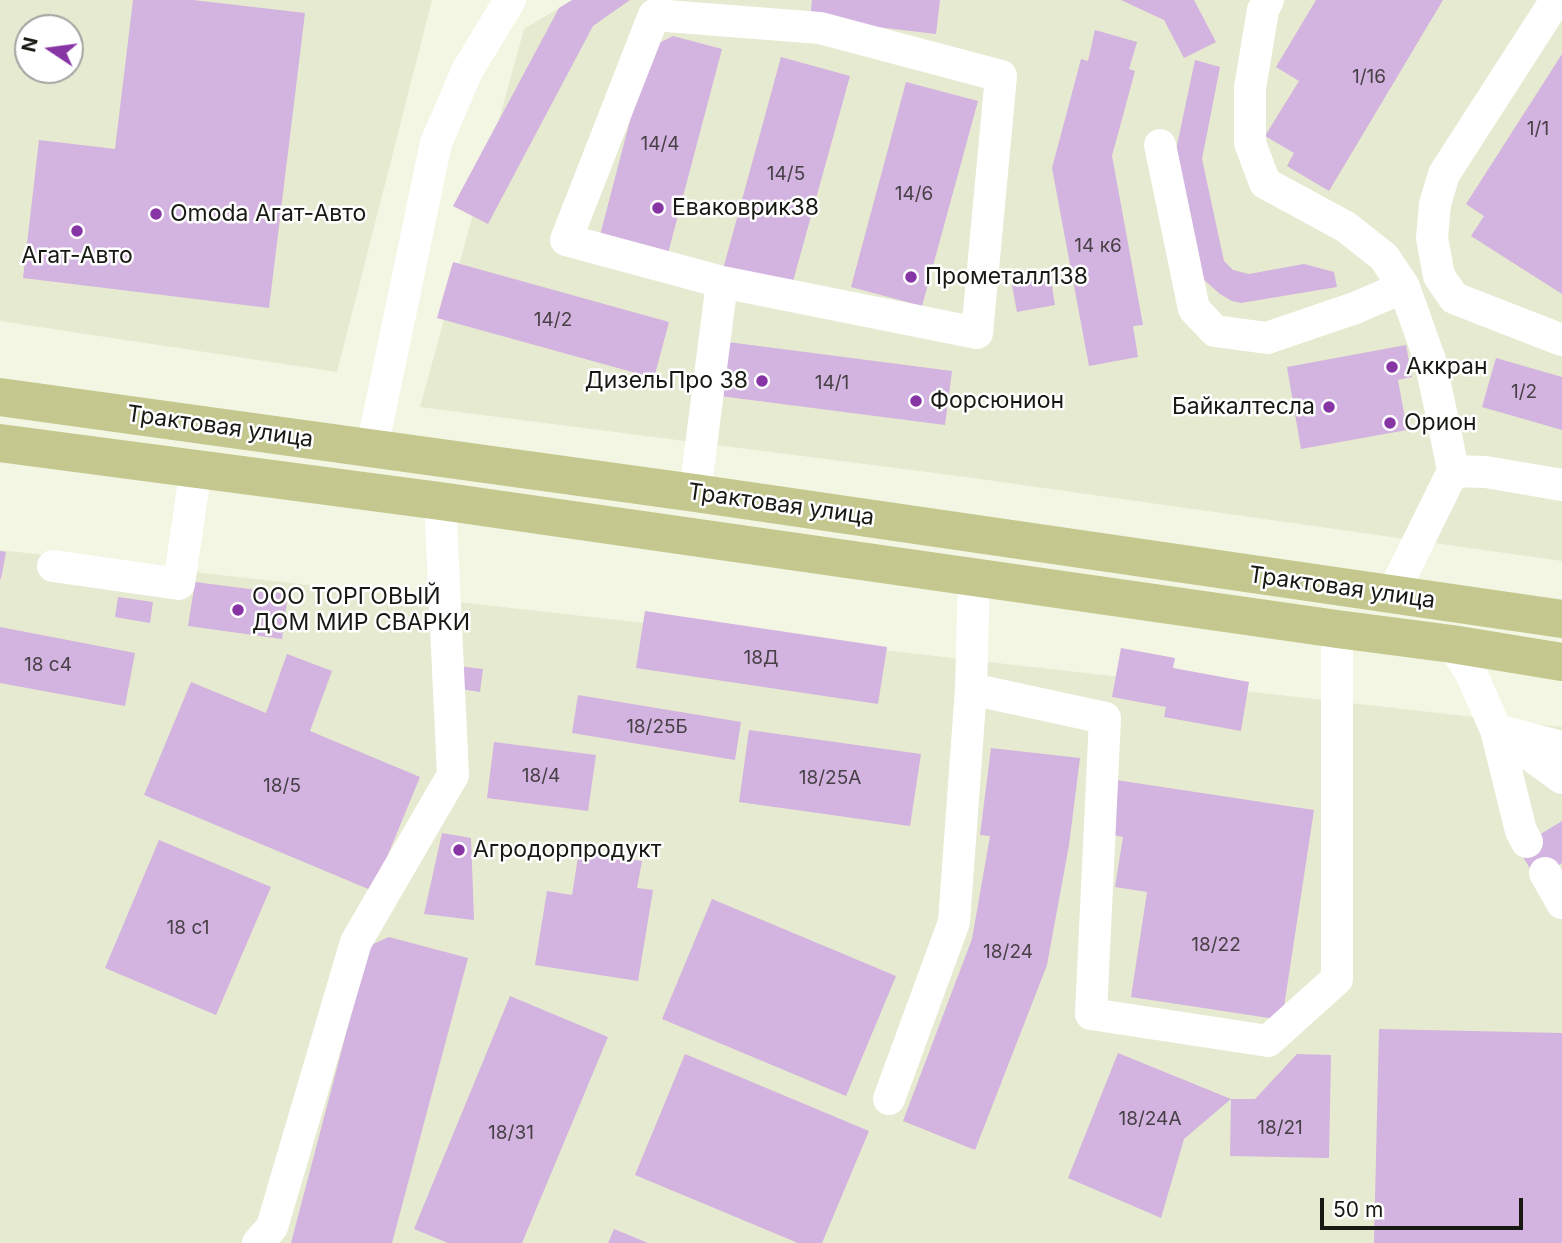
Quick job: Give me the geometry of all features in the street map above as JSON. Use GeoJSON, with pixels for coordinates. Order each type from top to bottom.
{"type":"FeatureCollection","features":[{"type":"Feature","properties":{"kind":"main road","name":"Трактовая улица"},"geometry":{"type":"LineString","coordinates":[[0,397],[695,493],[1562,619]]}},
{"type":"Feature","properties":{"kind":"main road","name":"Трактовая улица"},"geometry":{"type":"LineString","coordinates":[[0,443],[440,501],[1452,644],[1562,662]]}},
{"type":"Feature","properties":{"kind":"lane"},"geometry":{"type":"LineString","coordinates":[[372,448],[436,143],[467,71],[510,0]]}},
{"type":"Feature","properties":{"kind":"lane"},"geometry":{"type":"LineString","coordinates":[[1268,0],[1250,88],[1251,143],[1265,183],[1346,227],[1384,257],[1404,288],[1430,360],[1454,471],[1392,595]]}},
{"type":"Feature","properties":{"kind":"lane"},"geometry":{"type":"LineString","coordinates":[[1556,0],[1444,174],[1435,204],[1432,239],[1439,275],[1454,298],[1562,340]]}},
{"type":"Feature","properties":{"kind":"lane"},"geometry":{"type":"LineString","coordinates":[[654,15],[820,28],[1001,76],[977,333],[722,282],[566,240],[654,15]]}},
{"type":"Feature","properties":{"kind":"lane"},"geometry":{"type":"LineString","coordinates":[[1160,145],[1194,309],[1215,331],[1267,338],[1404,288]]}},
{"type":"Feature","properties":{"kind":"lane"},"geometry":{"type":"LineString","coordinates":[[695,493],[722,282]]}},
{"type":"Feature","properties":{"kind":"lane"},"geometry":{"type":"LineString","coordinates":[[52,566],[179,584],[195,468]]}},
{"type":"Feature","properties":{"kind":"lane"},"geometry":{"type":"LineString","coordinates":[[1454,471],[1486,472],[1562,485]]}},
{"type":"Feature","properties":{"kind":"lane"},"geometry":{"type":"LineString","coordinates":[[258,1243],[272,1227],[356,942],[453,775],[440,501]]}},
{"type":"Feature","properties":{"kind":"lane"},"geometry":{"type":"LineString","coordinates":[[889,1099],[954,922],[971,689],[974,577]]}},
{"type":"Feature","properties":{"kind":"lane"},"geometry":{"type":"LineString","coordinates":[[971,689],[1105,718],[1091,1014],[1268,1041],[1337,979],[1337,629]]}},
{"type":"Feature","properties":{"kind":"lane"},"geometry":{"type":"LineString","coordinates":[[1452,644],[1471,673],[1496,730],[1521,831],[1527,842]]}},
{"type":"Feature","properties":{"kind":"lane"},"geometry":{"type":"LineString","coordinates":[[1496,730],[1562,747]]}},
{"type":"Feature","properties":{"kind":"lane"},"geometry":{"type":"LineString","coordinates":[[1496,730],[1562,778]]}},
{"type":"Feature","properties":{"kind":"lane"},"geometry":{"type":"LineString","coordinates":[[1545,873],[1562,903]]}},
{"type":"Feature","properties":{"kind":"shaded area"},"geometry":{"type":"Polygon","coordinates":[[[0,0],[432,0],[337,372],[0,321],[0,0]]]}},
{"type":"Feature","properties":{"kind":"shaded area"},"geometry":{"type":"Polygon","coordinates":[[[572,0],[1562,0],[1562,561],[966,477],[420,407],[524,29],[572,0]]]}},
{"type":"Feature","properties":{"kind":"shaded area"},"geometry":{"type":"Polygon","coordinates":[[[0,550],[1562,727],[1562,1243],[0,1243],[0,550]]]}},
{"type":"Feature","properties":{"kind":"building","name":"Omoda Агат-Авто"},"geometry":{"type":"Polygon","coordinates":[[[133,0],[193,0],[305,13],[269,308],[23,278],[39,140],[115,149],[133,0]]]}},
{"type":"Feature","properties":{"kind":"building"},"geometry":{"type":"Polygon","coordinates":[[[572,0],[630,0],[593,26],[488,224],[453,206],[559,8],[572,0]]]}},
{"type":"Feature","properties":{"kind":"building"},"geometry":{"type":"Polygon","coordinates":[[[812,0],[940,0],[936,34],[810,19],[812,0]]]}},
{"type":"Feature","properties":{"kind":"building"},"geometry":{"type":"Polygon","coordinates":[[[1121,0],[1194,0],[1216,42],[1184,58],[1164,20],[1121,0]]]}},
{"type":"Feature","properties":{"kind":"building"},"geometry":{"type":"Polygon","coordinates":[[[1316,0],[1443,0],[1329,191],[1287,166],[1294,153],[1265,136],[1299,81],[1276,67],[1316,0]]]}},
{"type":"Feature","properties":{"kind":"building"},"geometry":{"type":"Polygon","coordinates":[[[1095,30],[1137,42],[1129,69],[1135,71],[1112,156],[1143,325],[1133,326],[1138,357],[1089,366],[1052,168],[1081,59],[1088,61],[1095,30]]]}},
{"type":"Feature","properties":{"kind":"building"},"geometry":{"type":"Polygon","coordinates":[[[673,36],[722,49],[667,257],[599,239],[649,48],[673,36]]]}},
{"type":"Feature","properties":{"kind":"building"},"geometry":{"type":"Polygon","coordinates":[[[1562,54],[1562,294],[1471,236],[1484,216],[1466,204],[1562,54]]]}},
{"type":"Feature","properties":{"kind":"building"},"geometry":{"type":"Polygon","coordinates":[[[781,57],[850,76],[790,292],[722,273],[781,57]]]}},
{"type":"Feature","properties":{"kind":"building"},"geometry":{"type":"Polygon","coordinates":[[[1195,60],[1220,67],[1202,159],[1224,261],[1233,270],[1249,274],[1304,264],[1334,272],[1337,287],[1241,303],[1220,294],[1203,279],[1176,150],[1195,60]]]}},
{"type":"Feature","properties":{"kind":"building"},"geometry":{"type":"Polygon","coordinates":[[[906,82],[978,101],[922,306],[851,287],[906,82]]]}},
{"type":"Feature","properties":{"kind":"building"},"geometry":{"type":"Polygon","coordinates":[[[453,262],[669,322],[654,378],[437,318],[453,262]]]}},
{"type":"Feature","properties":{"kind":"building"},"geometry":{"type":"Polygon","coordinates":[[[1050,274],[1055,305],[1017,312],[1011,280],[1050,274]]]}},
{"type":"Feature","properties":{"kind":"building"},"geometry":{"type":"Polygon","coordinates":[[[720,341],[952,371],[945,425],[712,395],[720,341]]]}},
{"type":"Feature","properties":{"kind":"building"},"geometry":{"type":"Polygon","coordinates":[[[1406,345],[1412,377],[1398,380],[1407,430],[1301,449],[1287,367],[1406,345]]]}},
{"type":"Feature","properties":{"kind":"building"},"geometry":{"type":"Polygon","coordinates":[[[1496,358],[1562,377],[1562,430],[1482,407],[1496,358]]]}},
{"type":"Feature","properties":{"kind":"building"},"geometry":{"type":"Polygon","coordinates":[[[0,551],[6,552],[1,579],[0,579],[0,551]]]}},
{"type":"Feature","properties":{"kind":"building","name":"ООО ТОРГОВЫЙ ДОМ МИР СВАРКИ"},"geometry":{"type":"Polygon","coordinates":[[[195,582],[288,594],[282,639],[188,626],[195,582]]]}},
{"type":"Feature","properties":{"kind":"building"},"geometry":{"type":"Polygon","coordinates":[[[118,597],[153,602],[150,623],[115,617],[118,597]]]}},
{"type":"Feature","properties":{"kind":"building"},"geometry":{"type":"Polygon","coordinates":[[[645,611],[887,647],[878,704],[636,668],[645,611]]]}},
{"type":"Feature","properties":{"kind":"building"},"geometry":{"type":"Polygon","coordinates":[[[0,627],[135,653],[125,706],[0,683],[0,627]]]}},
{"type":"Feature","properties":{"kind":"building"},"geometry":{"type":"Polygon","coordinates":[[[1121,648],[1175,658],[1173,668],[1249,682],[1241,731],[1164,717],[1166,707],[1112,697],[1121,648]]]}},
{"type":"Feature","properties":{"kind":"building"},"geometry":{"type":"Polygon","coordinates":[[[287,654],[332,671],[310,731],[420,777],[373,891],[144,795],[191,682],[266,713],[287,654]]]}},
{"type":"Feature","properties":{"kind":"building"},"geometry":{"type":"Polygon","coordinates":[[[457,666],[483,669],[480,692],[454,688],[457,666]]]}},
{"type":"Feature","properties":{"kind":"building"},"geometry":{"type":"Polygon","coordinates":[[[578,695],[741,722],[735,760],[572,733],[578,695]]]}},
{"type":"Feature","properties":{"kind":"building"},"geometry":{"type":"Polygon","coordinates":[[[749,730],[921,754],[910,826],[739,802],[749,730]]]}},
{"type":"Feature","properties":{"kind":"building"},"geometry":{"type":"Polygon","coordinates":[[[494,742],[596,755],[588,811],[487,798],[494,742]]]}},
{"type":"Feature","properties":{"kind":"building"},"geometry":{"type":"Polygon","coordinates":[[[991,748],[1080,758],[1069,845],[1047,965],[975,1150],[903,1121],[972,939],[990,836],[980,835],[991,748]]]}},
{"type":"Feature","properties":{"kind":"building"},"geometry":{"type":"Polygon","coordinates":[[[1116,780],[1314,810],[1282,1020],[1131,997],[1147,892],[1115,887],[1123,837],[1108,834],[1116,780]]]}},
{"type":"Feature","properties":{"kind":"building"},"geometry":{"type":"Polygon","coordinates":[[[1562,821],[1562,863],[1536,879],[1518,848],[1562,821]]]}},
{"type":"Feature","properties":{"kind":"building"},"geometry":{"type":"Polygon","coordinates":[[[442,833],[471,838],[474,920],[424,914],[442,833]]]}},
{"type":"Feature","properties":{"kind":"building"},"geometry":{"type":"Polygon","coordinates":[[[159,840],[271,887],[216,1015],[105,968],[159,840]]]}},
{"type":"Feature","properties":{"kind":"building"},"geometry":{"type":"Polygon","coordinates":[[[579,851],[642,861],[637,888],[653,890],[638,981],[535,965],[547,891],[572,895],[579,851]]]}},
{"type":"Feature","properties":{"kind":"building"},"geometry":{"type":"Polygon","coordinates":[[[712,899],[896,976],[846,1096],[662,1019],[712,899]]]}},
{"type":"Feature","properties":{"kind":"building"},"geometry":{"type":"Polygon","coordinates":[[[389,937],[468,958],[392,1243],[291,1243],[369,946],[389,937]]]}},
{"type":"Feature","properties":{"kind":"building"},"geometry":{"type":"Polygon","coordinates":[[[510,996],[608,1037],[522,1243],[448,1243],[414,1229],[510,996]]]}},
{"type":"Feature","properties":{"kind":"building"},"geometry":{"type":"Polygon","coordinates":[[[1379,1029],[1562,1033],[1562,1243],[1374,1243],[1379,1029]]]}},
{"type":"Feature","properties":{"kind":"building"},"geometry":{"type":"Polygon","coordinates":[[[1118,1053],[1231,1099],[1184,1139],[1161,1218],[1068,1178],[1118,1053]]]}},
{"type":"Feature","properties":{"kind":"building"},"geometry":{"type":"Polygon","coordinates":[[[685,1054],[869,1131],[822,1243],[798,1243],[635,1175],[685,1054]]]}},
{"type":"Feature","properties":{"kind":"building"},"geometry":{"type":"Polygon","coordinates":[[[1297,1054],[1331,1055],[1329,1158],[1230,1156],[1231,1099],[1255,1099],[1297,1054]]]}},
{"type":"Feature","properties":{"kind":"building"},"geometry":{"type":"Polygon","coordinates":[[[614,1229],[648,1243],[608,1243],[614,1229]]]}},
{"type":"Feature","properties":{"kind":"place","name":"Еваковрик38"},"geometry":{"type":"Point","coordinates":[658,208]}},
{"type":"Feature","properties":{"kind":"place","name":"Omoda Агат-Авто"},"geometry":{"type":"Point","coordinates":[156,214]}},
{"type":"Feature","properties":{"kind":"place","name":"Агат-Авто"},"geometry":{"type":"Point","coordinates":[77,231]}},
{"type":"Feature","properties":{"kind":"place","name":"Прометалл138"},"geometry":{"type":"Point","coordinates":[911,277]}},
{"type":"Feature","properties":{"kind":"place","name":"Аккран"},"geometry":{"type":"Point","coordinates":[1392,367]}},
{"type":"Feature","properties":{"kind":"place","name":"ДизельПро 38"},"geometry":{"type":"Point","coordinates":[762,381]}},
{"type":"Feature","properties":{"kind":"place","name":"Форсюнион"},"geometry":{"type":"Point","coordinates":[916,401]}},
{"type":"Feature","properties":{"kind":"place","name":"Байкалтесла"},"geometry":{"type":"Point","coordinates":[1329,407]}},
{"type":"Feature","properties":{"kind":"place","name":"Орион"},"geometry":{"type":"Point","coordinates":[1390,423]}},
{"type":"Feature","properties":{"kind":"place","name":"ООО ТОРГОВЫЙ ДОМ МИР СВАРКИ"},"geometry":{"type":"Point","coordinates":[238,610]}},
{"type":"Feature","properties":{"kind":"place","name":"Агродорпродукт"},"geometry":{"type":"Point","coordinates":[459,850]}}]}
